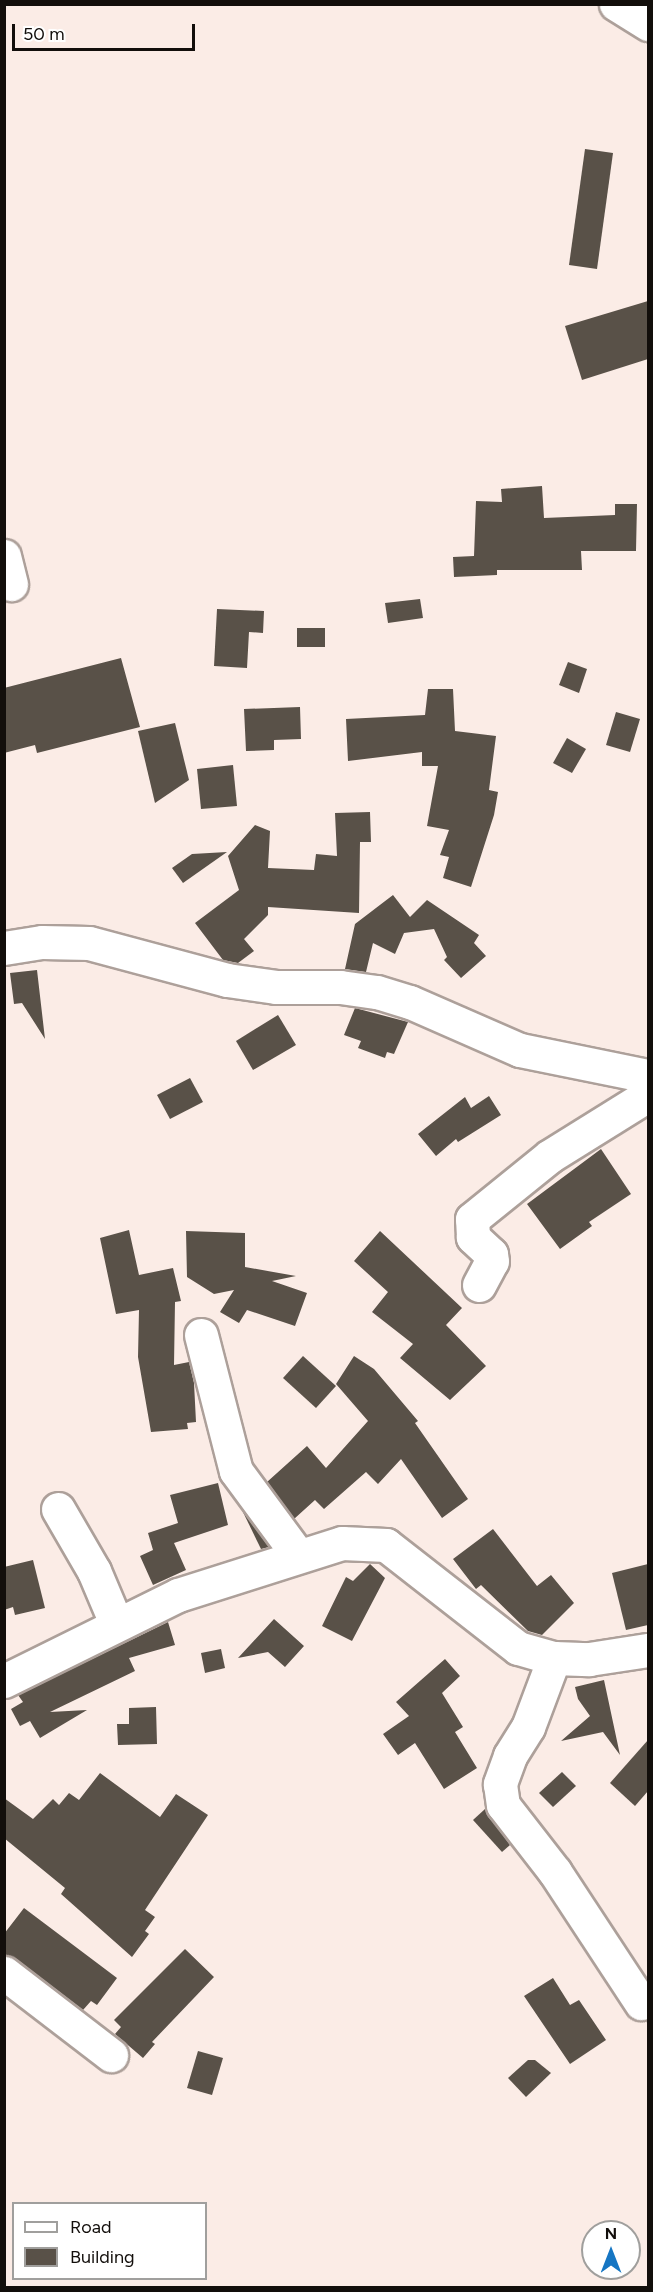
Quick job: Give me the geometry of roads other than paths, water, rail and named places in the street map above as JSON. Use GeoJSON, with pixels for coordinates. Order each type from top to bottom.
{"type":"FeatureCollection","features":[{"type":"Feature","properties":{"kind":"street"},"geometry":{"type":"LineString","coordinates":[[616,4],[648,24]]}},
{"type":"Feature","properties":{"kind":"street"},"geometry":{"type":"LineString","coordinates":[[4,948],[42,942],[89,943],[226,980],[276,987],[339,987],[377,992],[410,1002],[520,1050],[648,1076]]}},
{"type":"Feature","properties":{"kind":"street"},"geometry":{"type":"LineString","coordinates":[[479,1285],[492,1261],[491,1254],[473,1237],[472,1219],[550,1156],[648,1095]]}},
{"type":"Feature","properties":{"kind":"street"},"geometry":{"type":"LineString","coordinates":[[201,1335],[236,1471],[298,1555]]}},
{"type":"Feature","properties":{"kind":"street"},"geometry":{"type":"LineString","coordinates":[[58,1509],[94,1571],[116,1623]]}},
{"type":"Feature","properties":{"kind":"street"},"geometry":{"type":"LineString","coordinates":[[4,1682],[116,1623],[178,1595],[298,1555],[342,1543],[386,1545],[518,1648],[554,1659],[590,1659],[648,1650]]}},
{"type":"Feature","properties":{"kind":"street"},"geometry":{"type":"LineString","coordinates":[[554,1659],[528,1727],[510,1756],[500,1784],[503,1805],[560,1880],[641,2003]]}},
{"type":"Feature","properties":{"kind":"street"},"geometry":{"type":"LineString","coordinates":[[4,1973],[111,2055]]}}]}
